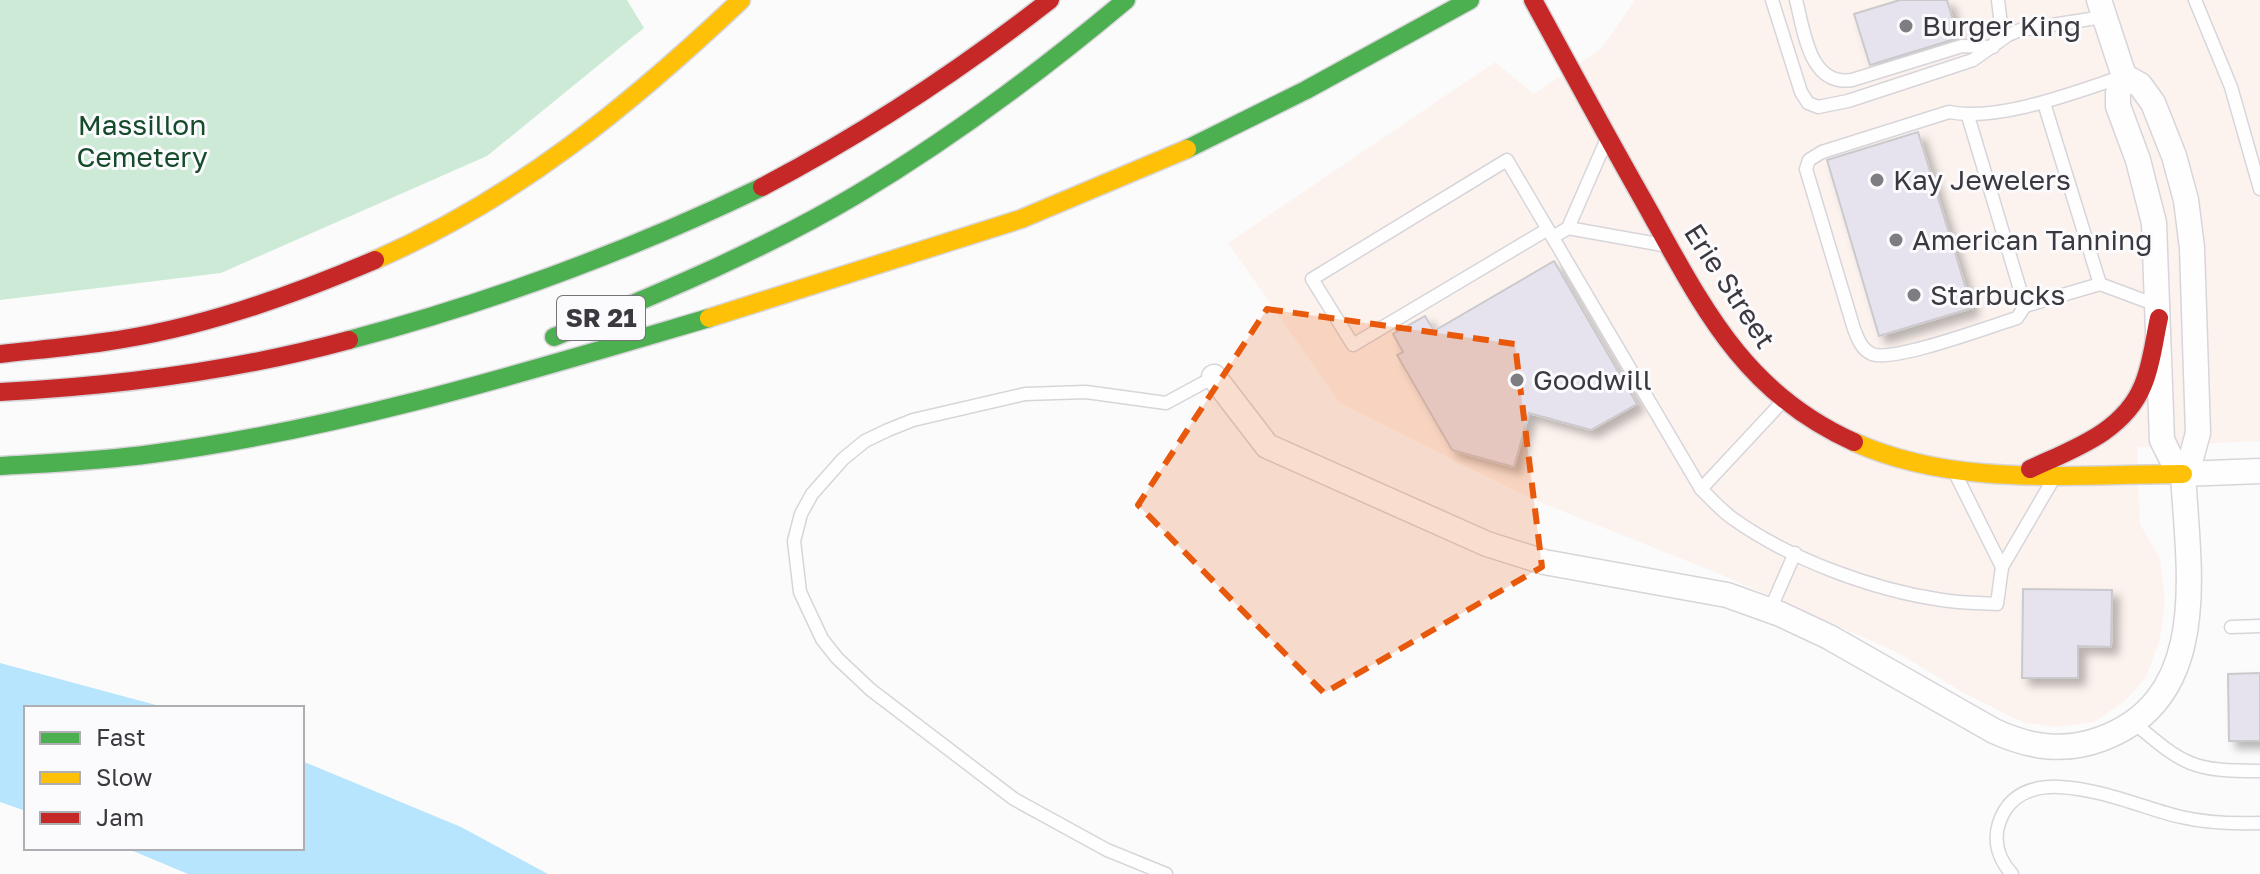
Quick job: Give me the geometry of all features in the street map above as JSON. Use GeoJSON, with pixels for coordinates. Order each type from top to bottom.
{"type":"FeatureCollection","features":[{"type":"Feature","properties":{"kind":"main road"},"geometry":{"type":"LineString","coordinates":[[0,354],[84,346],[166,332],[287,298],[402,249],[457,220],[563,153],[662,76],[741,0]]}},
{"type":"Feature","properties":{"kind":"main road","name":"SR 21"},"geometry":{"type":"LineString","coordinates":[[0,392],[204,373],[283,358],[367,338],[523,290],[602,261],[809,163],[967,65],[1050,0]]}},
{"type":"Feature","properties":{"kind":"main road","name":"SR 21"},"geometry":{"type":"LineString","coordinates":[[533,344],[562,335],[689,281],[855,195],[976,118],[1046,67],[1126,0]]}},
{"type":"Feature","properties":{"kind":"main road"},"geometry":{"type":"LineString","coordinates":[[0,466],[87,461],[171,451],[356,416],[562,360],[860,271],[1020,219],[1179,154],[1348,70],[1470,0]]}},
{"type":"Feature","properties":{"kind":"main road","name":"Erie Street"},"geometry":{"type":"LineString","coordinates":[[1533,0],[1669,246],[1734,350],[1767,386],[1823,426],[1869,449],[1910,462],[1952,469],[2023,473],[2183,474]]}},
{"type":"Feature","properties":{"kind":"main road"},"geometry":{"type":"LineString","coordinates":[[2023,473],[2097,437],[2126,415],[2145,381],[2159,312]]}},
{"type":"Feature","properties":{"kind":"street"},"geometry":{"type":"LineString","coordinates":[[2101,8],[2124,76],[2118,93],[2118,106],[2138,160],[2154,223],[2162,440],[2183,474]]}},
{"type":"Feature","properties":{"kind":"street"},"geometry":{"type":"LineString","coordinates":[[1214,377],[1267,446],[1487,544],[1544,562],[1727,595],[1770,610],[1829,637],[2018,742],[2042,748],[2091,743],[2113,735],[2148,709],[2173,675],[2186,638],[2188,569],[2183,474],[2190,462],[2198,433],[2190,222],[2174,156],[2153,103],[2140,85],[2124,76]]}},
{"type":"Feature","properties":{"kind":"street"},"geometry":{"type":"LineString","coordinates":[[2183,474],[2260,471]]}},
{"type":"Feature","properties":{"kind":"lane"},"geometry":{"type":"LineString","coordinates":[[1772,0],[1801,92],[1808,103],[1818,107],[1848,101],[1973,60],[2020,30],[2101,8]]}},
{"type":"Feature","properties":{"kind":"lane"},"geometry":{"type":"LineString","coordinates":[[1796,0],[1814,62],[1822,73],[1834,80],[1852,80],[1962,46],[1993,47]]}},
{"type":"Feature","properties":{"kind":"lane"},"geometry":{"type":"LineString","coordinates":[[1993,47],[2001,25],[1998,0]]}},
{"type":"Feature","properties":{"kind":"lane"},"geometry":{"type":"LineString","coordinates":[[2195,0],[2231,87],[2260,189]]}},
{"type":"Feature","properties":{"kind":"lane"},"geometry":{"type":"LineString","coordinates":[[2124,76],[2044,103],[1968,116],[1949,112],[1822,152],[1811,158],[1806,166],[1854,329],[1861,345],[1869,352],[1882,357],[1897,355],[2017,318],[2025,306],[2100,284],[2159,312]]}},
{"type":"Feature","properties":{"kind":"lane"},"geometry":{"type":"LineString","coordinates":[[2044,103],[2100,284]]}},
{"type":"Feature","properties":{"kind":"lane"},"geometry":{"type":"LineString","coordinates":[[1968,116],[2025,306]]}},
{"type":"Feature","properties":{"kind":"lane"},"geometry":{"type":"LineString","coordinates":[[1568,228],[1607,137]]}},
{"type":"Feature","properties":{"kind":"lane"},"geometry":{"type":"LineString","coordinates":[[1669,246],[1568,228],[1550,233],[1353,345],[1312,279],[1507,160],[1550,233],[1701,489],[1730,517],[1763,538],[1846,574],[1901,592],[1943,601],[1997,604],[2002,567],[2057,473]]}},
{"type":"Feature","properties":{"kind":"lane"},"geometry":{"type":"LineString","coordinates":[[1166,874],[1107,850],[1014,799],[871,690],[822,639],[800,592],[794,541],[801,514],[812,494],[843,459],[865,441],[913,420],[1025,394],[1086,392],[1166,403],[1214,377]]}},
{"type":"Feature","properties":{"kind":"lane"},"geometry":{"type":"LineString","coordinates":[[1701,489],[1785,399]]}},
{"type":"Feature","properties":{"kind":"lane"},"geometry":{"type":"LineString","coordinates":[[1952,469],[2002,567]]}},
{"type":"Feature","properties":{"kind":"lane"},"geometry":{"type":"LineString","coordinates":[[1770,610],[1795,553]]}},
{"type":"Feature","properties":{"kind":"lane"},"geometry":{"type":"LineString","coordinates":[[2231,627],[2260,626]]}},
{"type":"Feature","properties":{"kind":"lane"},"geometry":{"type":"LineString","coordinates":[[2133,722],[2171,754],[2191,765],[2219,771],[2260,771]]}},
{"type":"Feature","properties":{"kind":"lane"},"geometry":{"type":"LineString","coordinates":[[2012,874],[2001,859],[1997,842],[1999,822],[2016,800],[2045,786],[2074,787],[2182,817],[2235,824],[2260,823]]}},
{"type":"Feature","properties":{"kind":"highlighted area"},"geometry":{"type":"Polygon","coordinates":[[[1267,309],[1515,344],[1542,567],[1324,693],[1138,505],[1267,309]]]}},
{"type":"Feature","properties":{"kind":"shaded area"},"geometry":{"type":"Polygon","coordinates":[[[1635,0],[2260,0],[2260,441],[2137,447],[2140,524],[2160,558],[2165,600],[2160,639],[2146,677],[2125,701],[2094,722],[2058,727],[2024,723],[1962,692],[1898,653],[1722,575],[1532,499],[1340,403],[1228,243],[1495,62],[1534,94],[1601,49],[1635,0]]]}},
{"type":"Feature","properties":{"kind":"green space","name":"Massillon Cemetery"},"geometry":{"type":"Polygon","coordinates":[[[0,0],[627,0],[644,28],[487,156],[221,273],[0,300],[0,0]]]}},
{"type":"Feature","properties":{"kind":"water"},"geometry":{"type":"Polygon","coordinates":[[[0,663],[160,706],[24,706],[24,810],[0,802],[0,663]]]}},
{"type":"Feature","properties":{"kind":"water"},"geometry":{"type":"Polygon","coordinates":[[[304,762],[461,827],[548,874],[188,874],[131,850],[304,850],[304,762]]]}},
{"type":"Feature","properties":{"kind":"building","name":"Burger King"},"geometry":{"type":"Polygon","coordinates":[[[1900,0],[1947,0],[1958,38],[1870,65],[1854,14],[1900,0]]]}},
{"type":"Feature","properties":{"kind":"building"},"geometry":{"type":"Polygon","coordinates":[[[1918,132],[1972,308],[1879,336],[1827,160],[1918,132]]]}},
{"type":"Feature","properties":{"kind":"building","name":"Goodwill"},"geometry":{"type":"Polygon","coordinates":[[[1554,261],[1637,404],[1591,430],[1529,413],[1514,467],[1452,450],[1397,355],[1403,352],[1393,334],[1425,316],[1434,331],[1554,261]]]}},
{"type":"Feature","properties":{"kind":"building"},"geometry":{"type":"Polygon","coordinates":[[[2023,589],[2112,590],[2111,647],[2078,646],[2078,678],[2022,678],[2023,589]]]}},
{"type":"Feature","properties":{"kind":"building"},"geometry":{"type":"Polygon","coordinates":[[[2260,673],[2260,741],[2229,741],[2228,674],[2260,673]]]}},
{"type":"Feature","properties":{"kind":"traffic: fast"},"geometry":{"type":"LineString","coordinates":[[554,337],[745,254],[856,195],[995,103],[1126,0]]}},
{"type":"Feature","properties":{"kind":"traffic: fast"},"geometry":{"type":"LineString","coordinates":[[1187,149],[1306,90],[1470,0]]}},
{"type":"Feature","properties":{"kind":"traffic: fast"},"geometry":{"type":"LineString","coordinates":[[349,340],[507,292],[611,254],[762,187]]}},
{"type":"Feature","properties":{"kind":"traffic: fast"},"geometry":{"type":"LineString","coordinates":[[0,466],[132,456],[293,430],[433,397],[709,318]]}},
{"type":"Feature","properties":{"kind":"traffic: slow"},"geometry":{"type":"LineString","coordinates":[[375,260],[476,208],[570,146],[657,76],[741,0]]}},
{"type":"Feature","properties":{"kind":"traffic: slow"},"geometry":{"type":"LineString","coordinates":[[709,318],[1021,219],[1187,149]]}},
{"type":"Feature","properties":{"kind":"traffic: slow"},"geometry":{"type":"LineString","coordinates":[[1854,442],[1893,457],[1974,472],[2058,476],[2183,474]]}},
{"type":"Feature","properties":{"kind":"traffic: jam"},"geometry":{"type":"LineString","coordinates":[[762,187],[910,100],[1050,0]]}},
{"type":"Feature","properties":{"kind":"traffic: jam"},"geometry":{"type":"LineString","coordinates":[[1533,0],[1684,272],[1727,340],[1752,370],[1781,397],[1815,421],[1854,442]]}},
{"type":"Feature","properties":{"kind":"traffic: jam"},"geometry":{"type":"LineString","coordinates":[[0,354],[104,342],[174,329],[276,299],[375,260]]}},
{"type":"Feature","properties":{"kind":"traffic: jam"},"geometry":{"type":"LineString","coordinates":[[2030,469],[2096,437],[2123,415],[2146,377],[2159,318]]}},
{"type":"Feature","properties":{"kind":"traffic: jam"},"geometry":{"type":"LineString","coordinates":[[0,392],[88,386],[176,375],[263,360],[349,340]]}},
{"type":"Feature","properties":{"kind":"place","name":"Burger King"},"geometry":{"type":"Point","coordinates":[1906,26]}},
{"type":"Feature","properties":{"kind":"place","name":"Kay Jewelers"},"geometry":{"type":"Point","coordinates":[1877,180]}},
{"type":"Feature","properties":{"kind":"place","name":"American Tanning"},"geometry":{"type":"Point","coordinates":[1896,240]}},
{"type":"Feature","properties":{"kind":"place","name":"Starbucks"},"geometry":{"type":"Point","coordinates":[1914,295]}},
{"type":"Feature","properties":{"kind":"place","name":"Goodwill"},"geometry":{"type":"Point","coordinates":[1517,380]}}]}
